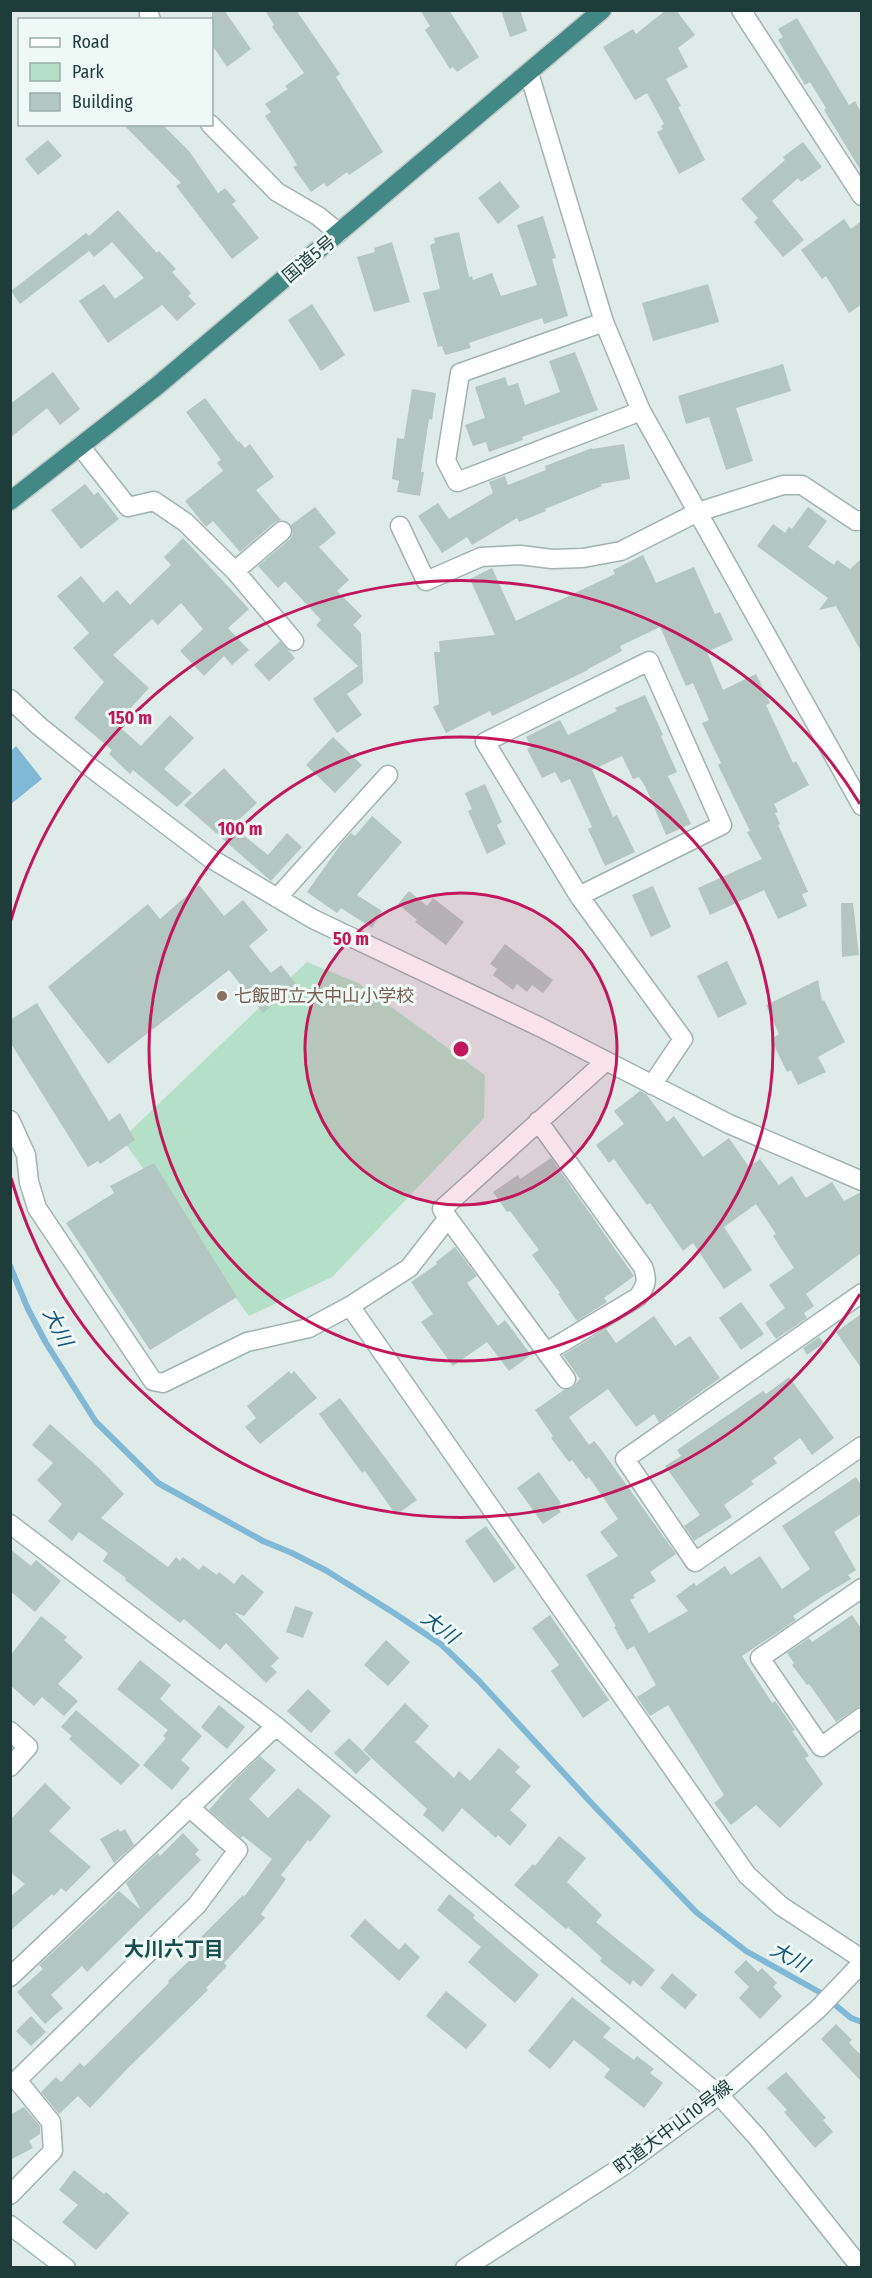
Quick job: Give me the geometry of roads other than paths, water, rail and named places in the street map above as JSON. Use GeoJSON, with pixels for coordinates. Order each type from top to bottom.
{"type":"FeatureCollection","features":[{"type":"Feature","properties":{"kind":"highway","name":"国道5号"},"geometry":{"type":"LineString","coordinates":[[10,501],[166,379],[602,10]]}},
{"type":"Feature","properties":{"kind":"street"},"geometry":{"type":"LineString","coordinates":[[741,10],[861,196]]}},
{"type":"Feature","properties":{"kind":"street"},"geometry":{"type":"LineString","coordinates":[[529,74],[604,322],[640,411],[861,806]]}},
{"type":"Feature","properties":{"kind":"street"},"geometry":{"type":"LineString","coordinates":[[212,126],[277,192],[318,216],[339,233]]}},
{"type":"Feature","properties":{"kind":"street"},"geometry":{"type":"LineString","coordinates":[[604,322],[460,373],[446,461],[456,482],[640,411]]}},
{"type":"Feature","properties":{"kind":"street"},"geometry":{"type":"LineString","coordinates":[[80,446],[128,507],[154,501],[185,522],[235,571],[294,641]]}},
{"type":"Feature","properties":{"kind":"street"},"geometry":{"type":"LineString","coordinates":[[400,526],[426,581],[481,557],[520,555],[552,559],[583,558],[621,551],[698,512],[783,485],[802,485],[856,521],[861,520]]}},
{"type":"Feature","properties":{"kind":"street"},"geometry":{"type":"LineString","coordinates":[[235,571],[282,531]]}},
{"type":"Feature","properties":{"kind":"street"},"geometry":{"type":"LineString","coordinates":[[579,897],[722,825],[649,661],[485,742],[579,897],[684,1038],[652,1085]]}},
{"type":"Feature","properties":{"kind":"street"},"geometry":{"type":"LineString","coordinates":[[10,699],[90,767],[210,858],[277,898],[313,918],[540,1027],[729,1124],[861,1181]]}},
{"type":"Feature","properties":{"kind":"street"},"geometry":{"type":"LineString","coordinates":[[277,898],[388,775]]}},
{"type":"Feature","properties":{"kind":"street"},"geometry":{"type":"LineString","coordinates":[[566,1379],[548,1351],[442,1209],[606,1061]]}},
{"type":"Feature","properties":{"kind":"street"},"geometry":{"type":"LineString","coordinates":[[10,1120],[26,1155],[29,1182],[37,1208],[153,1381],[164,1383],[247,1342],[309,1329],[409,1268],[448,1218]]}},
{"type":"Feature","properties":{"kind":"street"},"geometry":{"type":"LineString","coordinates":[[538,1121],[643,1267],[646,1275],[646,1286],[638,1297],[548,1351]]}},
{"type":"Feature","properties":{"kind":"street"},"geometry":{"type":"LineString","coordinates":[[861,1293],[625,1460],[695,1562],[861,1446]]}},
{"type":"Feature","properties":{"kind":"street"},"geometry":{"type":"LineString","coordinates":[[350,1306],[747,1875],[781,1906],[858,1966]]}},
{"type":"Feature","properties":{"kind":"street"},"geometry":{"type":"LineString","coordinates":[[10,1524],[276,1726],[719,2096],[758,2137],[861,2268]]}},
{"type":"Feature","properties":{"kind":"street"},"geometry":{"type":"LineString","coordinates":[[861,1588],[760,1658],[821,1747],[861,1717]]}},
{"type":"Feature","properties":{"kind":"street"},"geometry":{"type":"LineString","coordinates":[[10,1977],[276,1726]]}},
{"type":"Feature","properties":{"kind":"street"},"geometry":{"type":"LineString","coordinates":[[10,1731],[28,1747],[10,1767]]}},
{"type":"Feature","properties":{"kind":"street"},"geometry":{"type":"LineString","coordinates":[[10,2195],[53,2151],[51,2122],[17,2080],[197,1905],[238,1850],[189,1807]]}},
{"type":"Feature","properties":{"kind":"street","name":"町道大中山10号線"},"geometry":{"type":"LineString","coordinates":[[465,2268],[620,2168],[719,2096],[818,2009],[858,1966]]}},
{"type":"Feature","properties":{"kind":"street"},"geometry":{"type":"LineString","coordinates":[[10,2225],[56,2265]]}},
{"type":"Feature","properties":{"kind":"water"},"geometry":{"type":"Polygon","coordinates":[[[16,746],[42,779],[11,804],[11,751],[16,746]]]}},
{"type":"Feature","properties":{"kind":"waterway","name":"大川"},"geometry":{"type":"LineString","coordinates":[[10,1266],[28,1309],[46,1343],[96,1422],[158,1483],[263,1541],[327,1571],[442,1645],[479,1681],[696,1912],[746,1951],[821,1993],[851,2018],[862,2022]]}},
{"type":"Feature","properties":{"kind":"place","name":"七飯町立大中山小学校"},"geometry":{"type":"Point","coordinates":[222,996]}},
{"type":"Feature","properties":{"kind":"district","name":"大川六丁目"},"geometry":{"type":"Point","coordinates":[174,1949]}}]}
